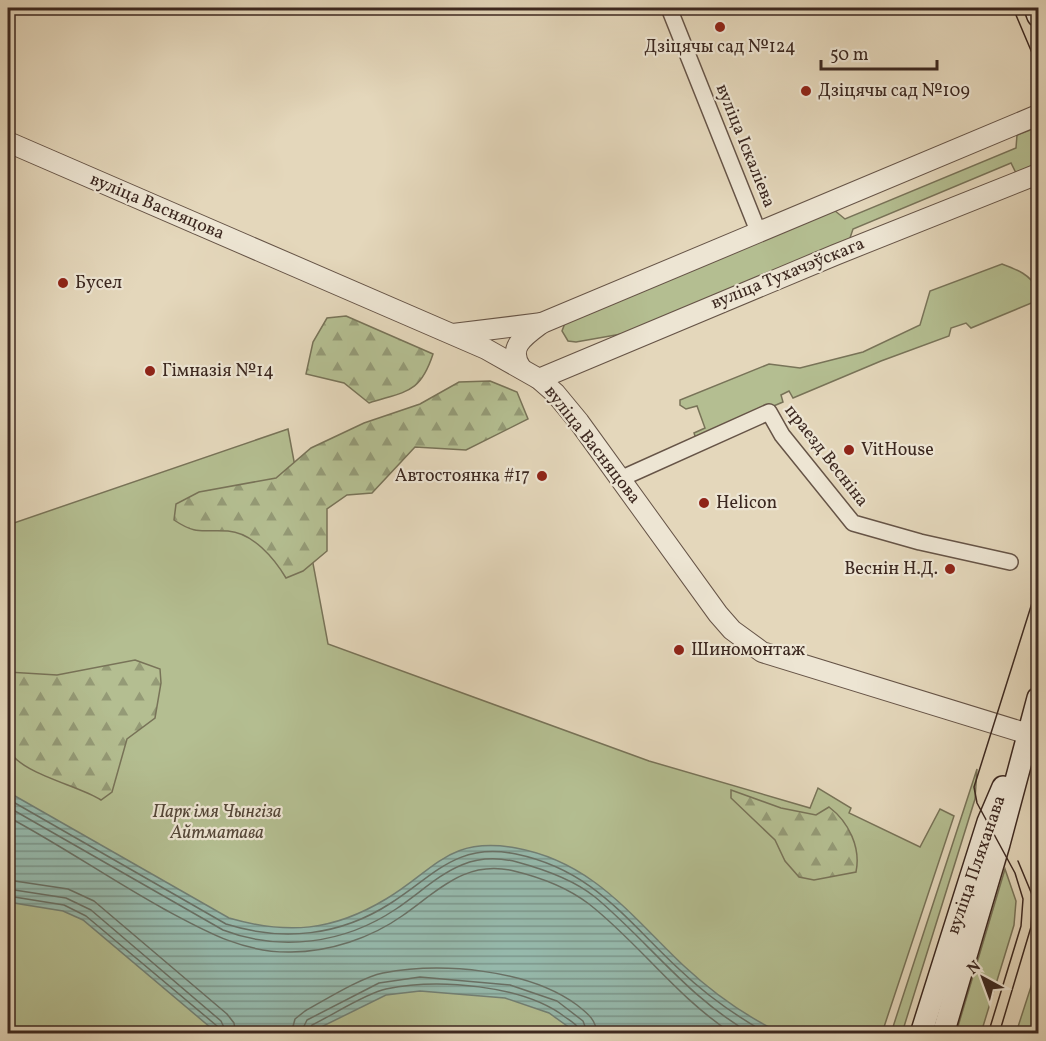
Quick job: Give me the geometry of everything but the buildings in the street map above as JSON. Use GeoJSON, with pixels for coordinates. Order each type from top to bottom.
{"type":"FeatureCollection","features":[{"type":"Feature","properties":{"kind":"main road"},"geometry":{"type":"LineString","coordinates":[[1035,8],[1038,16]]}},
{"type":"Feature","properties":{"kind":"main road","name":"вуліца Пляханава"},"geometry":{"type":"LineString","coordinates":[[943,1034],[1033,735],[1038,698]]}},
{"type":"Feature","properties":{"kind":"main road","name":"вуліца Пляханава"},"geometry":{"type":"LineString","coordinates":[[921,1034],[988,822],[1033,735]]}},
{"type":"Feature","properties":{"kind":"street","name":"вуліца Іскаліева"},"geometry":{"type":"LineString","coordinates":[[669,8],[758,231]]}},
{"type":"Feature","properties":{"kind":"street"},"geometry":{"type":"LineString","coordinates":[[453,334],[542,323],[1038,115]]}},
{"type":"Feature","properties":{"kind":"street","name":"вуліца Васняцова"},"geometry":{"type":"LineString","coordinates":[[8,142],[453,334],[539,379],[565,404],[718,614],[732,630],[762,652],[1033,735]]}},
{"type":"Feature","properties":{"kind":"street","name":"вуліца Тухачэўскага"},"geometry":{"type":"LineString","coordinates":[[539,379],[1038,174]]}},
{"type":"Feature","properties":{"kind":"street"},"geometry":{"type":"LineString","coordinates":[[521,368],[515,356],[515,349],[519,342],[542,323]]}},
{"type":"Feature","properties":{"kind":"street","name":"праезд Весніна"},"geometry":{"type":"LineString","coordinates":[[620,479],[769,412],[782,435],[853,523],[920,542],[1010,562]]}},
{"type":"Feature","properties":{"kind":"green space"},"geometry":{"type":"Polygon","coordinates":[[[1038,127],[1038,163],[1016,173],[1011,163],[853,229],[849,241],[627,333],[576,342],[568,341],[562,331],[565,323],[834,210],[845,219],[1016,148],[1017,135],[1038,127]]]}},
{"type":"Feature","properties":{"kind":"green space"},"geometry":{"type":"Polygon","coordinates":[[[1002,264],[1023,273],[1035,284],[1038,289],[1034,302],[971,328],[966,323],[951,328],[949,336],[881,361],[793,398],[789,391],[781,395],[783,402],[696,439],[694,433],[705,428],[697,406],[686,409],[680,405],[680,400],[769,364],[800,368],[863,352],[920,325],[930,291],[1002,264]]]}},
{"type":"Feature","properties":{"kind":"green space"},"geometry":{"type":"Polygon","coordinates":[[[346,316],[433,354],[423,377],[417,384],[402,393],[369,403],[344,383],[306,374],[313,342],[327,318],[346,316]]]}},
{"type":"Feature","properties":{"kind":"green space"},"geometry":{"type":"Polygon","coordinates":[[[490,381],[517,392],[528,419],[466,450],[415,447],[372,493],[347,495],[327,509],[327,551],[303,571],[286,578],[269,555],[246,536],[228,531],[195,530],[174,520],[176,504],[199,492],[276,478],[311,448],[364,423],[420,404],[459,382],[490,381]]]}},
{"type":"Feature","properties":{"kind":"green space","name":"Парк імя Чынгіза Айтматава"},"geometry":{"type":"Polygon","coordinates":[[[288,429],[328,644],[649,761],[810,808],[818,788],[851,808],[849,813],[920,847],[940,809],[954,816],[882,1033],[8,1033],[8,525],[288,429]]]}},
{"type":"Feature","properties":{"kind":"green space"},"geometry":{"type":"Polygon","coordinates":[[[135,660],[160,669],[161,683],[155,718],[127,739],[112,792],[101,800],[35,771],[14,757],[8,748],[8,672],[57,675],[135,660]]]}},
{"type":"Feature","properties":{"kind":"green space"},"geometry":{"type":"Polygon","coordinates":[[[977,769],[975,799],[902,1033],[891,1033],[977,769]]]}},
{"type":"Feature","properties":{"kind":"green space"},"geometry":{"type":"Polygon","coordinates":[[[731,790],[781,808],[816,815],[829,807],[842,820],[852,836],[857,854],[856,872],[814,880],[799,877],[785,861],[775,840],[731,798],[731,790]]]}},
{"type":"Feature","properties":{"kind":"green space"},"geometry":{"type":"Polygon","coordinates":[[[1005,869],[1016,901],[1014,925],[981,1033],[956,1033],[1005,869]]]}},
{"type":"Feature","properties":{"kind":"green space"},"geometry":{"type":"Polygon","coordinates":[[[1038,965],[1038,1033],[1016,1033],[1038,965]]]}},
{"type":"Feature","properties":{"kind":"water"},"geometry":{"type":"Polygon","coordinates":[[[8,792],[229,918],[271,927],[310,927],[347,918],[386,899],[444,858],[458,851],[493,846],[516,848],[543,855],[589,878],[628,910],[706,985],[742,1011],[781,1033],[577,1033],[549,1013],[505,998],[420,991],[386,995],[309,1033],[217,1033],[83,920],[63,911],[8,902],[8,792]]]}},
{"type":"Feature","properties":{"kind":"tram line"},"geometry":{"type":"LineString","coordinates":[[1013,8],[1038,67]]}},
{"type":"Feature","properties":{"kind":"tram line"},"geometry":{"type":"LineString","coordinates":[[988,1034],[1021,926],[1023,899],[1015,873],[977,803],[974,787],[1038,584]]}},
{"type":"Feature","properties":{"kind":"tram line"},"geometry":{"type":"LineString","coordinates":[[999,1034],[1031,927],[1033,897],[1018,861]]}},
{"type":"Feature","properties":{"kind":"place","name":"Дзіцячы сад №124"},"geometry":{"type":"Point","coordinates":[720,27]}},
{"type":"Feature","properties":{"kind":"place","name":"Дзіцячы сад №109"},"geometry":{"type":"Point","coordinates":[806,91]}},
{"type":"Feature","properties":{"kind":"place","name":"Бусел"},"geometry":{"type":"Point","coordinates":[63,283]}},
{"type":"Feature","properties":{"kind":"place","name":"Гімназія №14"},"geometry":{"type":"Point","coordinates":[150,371]}},
{"type":"Feature","properties":{"kind":"place","name":"VitHouse"},"geometry":{"type":"Point","coordinates":[849,450]}},
{"type":"Feature","properties":{"kind":"place","name":"Автостоянка #17"},"geometry":{"type":"Point","coordinates":[542,476]}},
{"type":"Feature","properties":{"kind":"place","name":"Helicon"},"geometry":{"type":"Point","coordinates":[704,503]}},
{"type":"Feature","properties":{"kind":"place","name":"Веснін Н.Д."},"geometry":{"type":"Point","coordinates":[950,569]}},
{"type":"Feature","properties":{"kind":"place","name":"Шиномонтаж"},"geometry":{"type":"Point","coordinates":[679,650]}}]}
